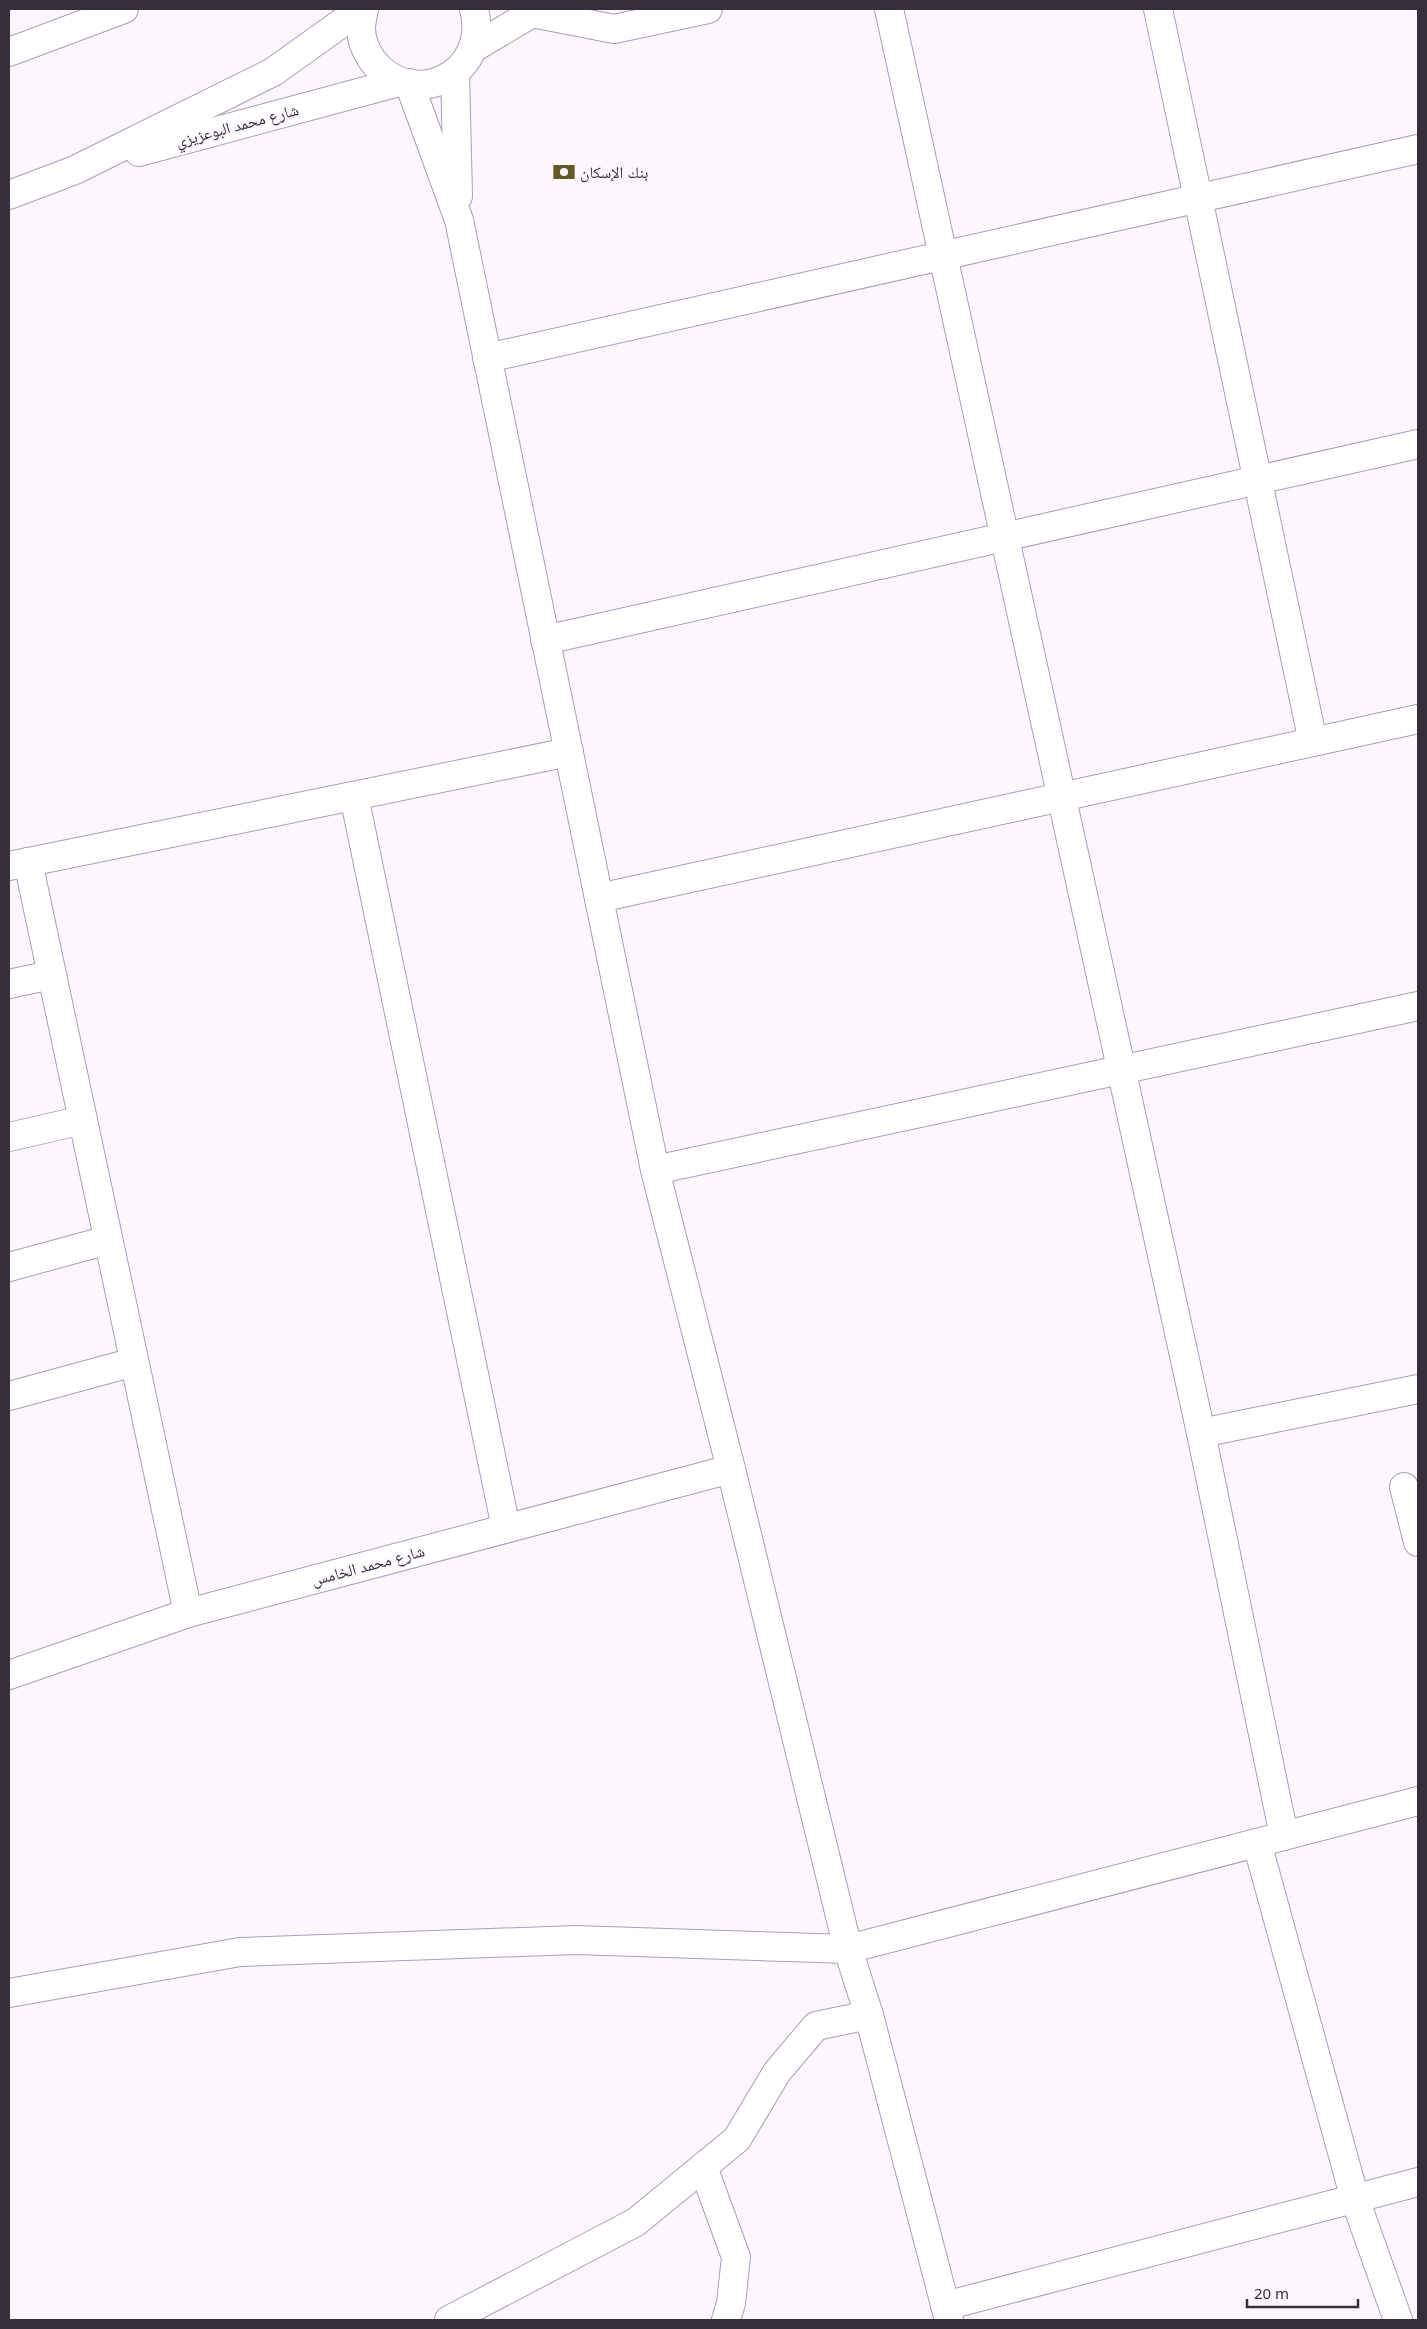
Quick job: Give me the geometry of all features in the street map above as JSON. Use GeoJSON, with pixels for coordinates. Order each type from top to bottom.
{"type":"FeatureCollection","features":[{"type":"Feature","properties":{"kind":"street"},"geometry":{"type":"LineString","coordinates":[[9,52],[124,9]]}},
{"type":"Feature","properties":{"kind":"street"},"geometry":{"type":"LineString","coordinates":[[363,9],[361,30],[366,52],[380,70],[404,83],[459,220]]}},
{"type":"Feature","properties":{"kind":"street","name":"شارع محمد البوعزيزي"},"geometry":{"type":"LineString","coordinates":[[75,170],[273,72],[363,9]]}},
{"type":"Feature","properties":{"kind":"street"},"geometry":{"type":"LineString","coordinates":[[474,9],[478,24],[475,47]]}},
{"type":"Feature","properties":{"kind":"street"},"geometry":{"type":"LineString","coordinates":[[708,9],[614,29],[536,11],[475,47],[462,66],[455,72],[459,220],[655,1170],[848,1949],[869,2015],[947,2313],[1418,2182]]}},
{"type":"Feature","properties":{"kind":"street"},"geometry":{"type":"LineString","coordinates":[[889,9],[1201,1433],[1284,1836]]}},
{"type":"Feature","properties":{"kind":"street"},"geometry":{"type":"LineString","coordinates":[[1158,9],[1313,742]]}},
{"type":"Feature","properties":{"kind":"street","name":"شارع محمد البوعزيزي"},"geometry":{"type":"LineString","coordinates":[[9,195],[75,170],[278,113],[404,83],[422,85],[444,80],[455,72]]}},
{"type":"Feature","properties":{"kind":"street"},"geometry":{"type":"LineString","coordinates":[[487,358],[1418,149]]}},
{"type":"Feature","properties":{"kind":"street"},"geometry":{"type":"LineString","coordinates":[[545,640],[1418,444]]}},
{"type":"Feature","properties":{"kind":"street"},"geometry":{"type":"LineString","coordinates":[[599,898],[1418,719]]}},
{"type":"Feature","properties":{"kind":"street"},"geometry":{"type":"LineString","coordinates":[[188,1613],[52,975],[18,864],[569,752]]}},
{"type":"Feature","properties":{"kind":"street"},"geometry":{"type":"LineString","coordinates":[[354,796],[506,1528]]}},
{"type":"Feature","properties":{"kind":"street"},"geometry":{"type":"LineString","coordinates":[[9,984],[52,975]]}},
{"type":"Feature","properties":{"kind":"street"},"geometry":{"type":"LineString","coordinates":[[655,1170],[1418,1006]]}},
{"type":"Feature","properties":{"kind":"street"},"geometry":{"type":"LineString","coordinates":[[9,1137],[82,1120]]}},
{"type":"Feature","properties":{"kind":"street"},"geometry":{"type":"LineString","coordinates":[[9,1267],[108,1240]]}},
{"type":"Feature","properties":{"kind":"street"},"geometry":{"type":"LineString","coordinates":[[9,1396],[134,1362]]}},
{"type":"Feature","properties":{"kind":"street"},"geometry":{"type":"LineString","coordinates":[[1201,1433],[1418,1388]]}},
{"type":"Feature","properties":{"kind":"street","name":"شارع محمد الخامس"},"geometry":{"type":"LineString","coordinates":[[9,1675],[188,1613],[730,1468]]}},
{"type":"Feature","properties":{"kind":"street"},"geometry":{"type":"LineString","coordinates":[[1404,1487],[1418,1542]]}},
{"type":"Feature","properties":{"kind":"street"},"geometry":{"type":"LineString","coordinates":[[9,1993],[240,1952],[576,1940],[848,1949],[1418,1801]]}},
{"type":"Feature","properties":{"kind":"street"},"geometry":{"type":"LineString","coordinates":[[1257,1843],[1355,2199],[1398,2320]]}},
{"type":"Feature","properties":{"kind":"street"},"geometry":{"type":"LineString","coordinates":[[449,2320],[636,2222],[737,2139],[777,2072],[816,2026],[869,2015]]}},
{"type":"Feature","properties":{"kind":"street"},"geometry":{"type":"LineString","coordinates":[[702,2167],[736,2257],[726,2320]]}},
{"type":"Feature","properties":{"kind":"place","name":"بنك الإسكان"},"geometry":{"type":"Point","coordinates":[564,172]}}]}
